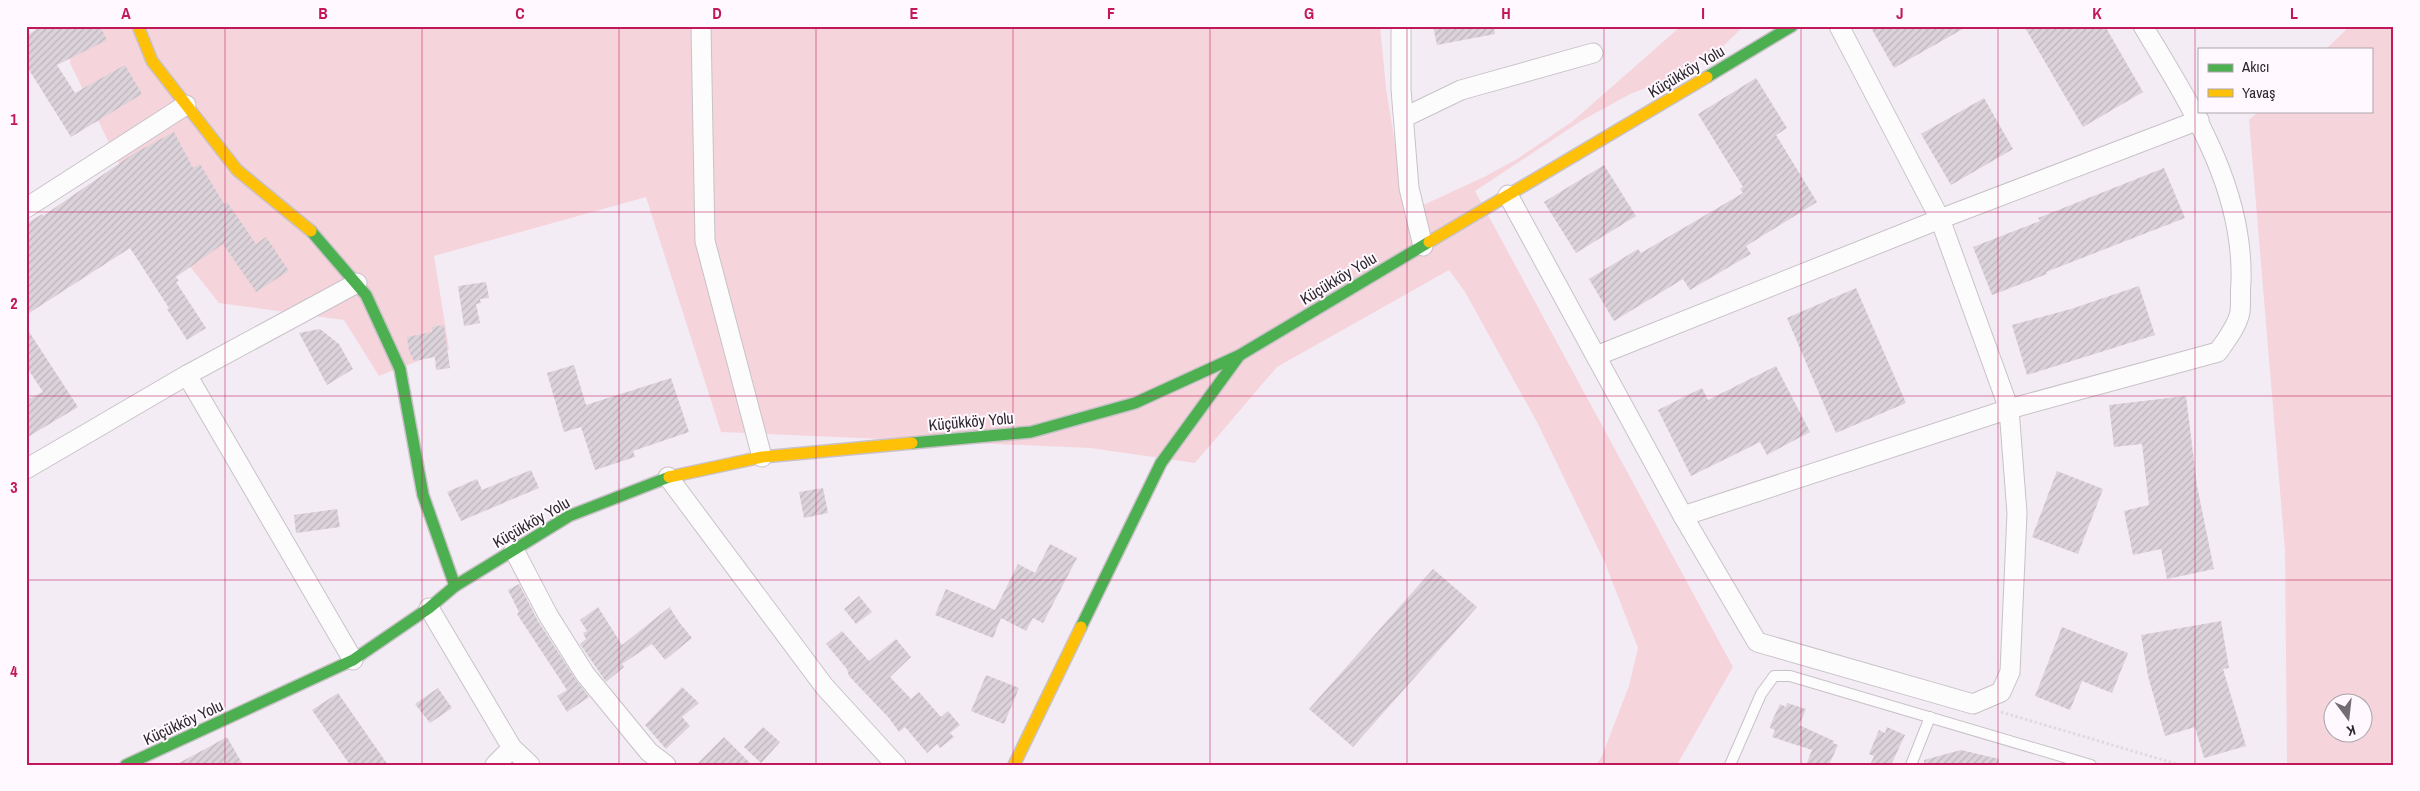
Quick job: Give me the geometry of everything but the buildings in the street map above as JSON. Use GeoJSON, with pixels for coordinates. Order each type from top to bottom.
{"type":"FeatureCollection","features":[{"type":"Feature","properties":{"kind":"main road"},"geometry":{"type":"LineString","coordinates":[[138,26],[152,61],[237,170],[315,234],[366,295],[400,369],[423,495],[455,586]]}},
{"type":"Feature","properties":{"kind":"main road","name":"Küçükköy Yolu"},"geometry":{"type":"LineString","coordinates":[[126,765],[353,660],[429,608],[455,586],[568,516],[668,476],[762,457],[1031,432],[1135,403],[1240,355],[1792,26]]}},
{"type":"Feature","properties":{"kind":"main road"},"geometry":{"type":"LineString","coordinates":[[1016,764],[1160,463],[1240,355]]}},
{"type":"Feature","properties":{"kind":"street"},"geometry":{"type":"LineString","coordinates":[[701,26],[705,241],[762,457]]}},
{"type":"Feature","properties":{"kind":"street"},"geometry":{"type":"LineString","coordinates":[[1401,26],[1401,89],[1405,116],[1409,188],[1423,246]]}},
{"type":"Feature","properties":{"kind":"street"},"geometry":{"type":"LineString","coordinates":[[1508,195],[1683,516],[1757,642],[1973,704],[2001,692],[2010,672],[2016,513],[2009,409],[1940,219],[1839,26]]}},
{"type":"Feature","properties":{"kind":"street"},"geometry":{"type":"LineString","coordinates":[[1683,516],[2009,409],[2218,352],[2230,334],[2240,312],[2242,253],[2225,180],[2199,120],[2144,26]]}},
{"type":"Feature","properties":{"kind":"street"},"geometry":{"type":"LineString","coordinates":[[1405,116],[1461,90],[1592,53]]}},
{"type":"Feature","properties":{"kind":"street"},"geometry":{"type":"LineString","coordinates":[[26,208],[186,105]]}},
{"type":"Feature","properties":{"kind":"street"},"geometry":{"type":"LineString","coordinates":[[1596,356],[1940,219],[2199,120]]}},
{"type":"Feature","properties":{"kind":"street"},"geometry":{"type":"LineString","coordinates":[[26,469],[187,375],[357,284]]}},
{"type":"Feature","properties":{"kind":"street"},"geometry":{"type":"LineString","coordinates":[[187,375],[353,660]]}},
{"type":"Feature","properties":{"kind":"street"},"geometry":{"type":"LineString","coordinates":[[668,476],[824,686],[896,765]]}},
{"type":"Feature","properties":{"kind":"street"},"geometry":{"type":"LineString","coordinates":[[514,550],[548,615],[585,674],[643,758],[666,765]]}},
{"type":"Feature","properties":{"kind":"street"},"geometry":{"type":"LineString","coordinates":[[429,608],[512,748],[530,765]]}},
{"type":"Feature","properties":{"kind":"street"},"geometry":{"type":"LineString","coordinates":[[495,765],[512,748]]}},
{"type":"Feature","properties":{"kind":"lane"},"geometry":{"type":"LineString","coordinates":[[1730,765],[1761,694],[1774,676],[1790,676],[2091,765]]}},
{"type":"Feature","properties":{"kind":"lane"},"geometry":{"type":"LineString","coordinates":[[1911,765],[1930,717]]}},
{"type":"Feature","properties":{"kind":"path"},"geometry":{"type":"LineString","coordinates":[[1973,704],[2180,765]]}},
{"type":"Feature","properties":{"kind":"shaded area"},"geometry":{"type":"Polygon","coordinates":[[[71,26],[1380,26],[1386,88],[1406,213],[1486,176],[1517,159],[1573,121],[1681,26],[1744,26],[1719,50],[1667,80],[1630,94],[1581,121],[1475,191],[1733,667],[1677,765],[1596,765],[1602,756],[1629,686],[1638,648],[1605,563],[1537,422],[1465,292],[1449,270],[1277,367],[1195,463],[1090,448],[721,432],[646,197],[434,256],[449,349],[379,376],[344,320],[219,303],[137,200],[70,63],[71,26]]]}},
{"type":"Feature","properties":{"kind":"shaded area"},"geometry":{"type":"Polygon","coordinates":[[[2394,26],[2394,765],[2287,765],[2285,550],[2249,120],[2258,112],[2372,112],[2372,48],[2327,48],[2349,27],[2394,26]]]}},
{"type":"Feature","properties":{"kind":"traffic: fast"},"geometry":{"type":"LineString","coordinates":[[1707,77],[1792,26]]}},
{"type":"Feature","properties":{"kind":"traffic: fast"},"geometry":{"type":"LineString","coordinates":[[311,231],[366,295],[400,369],[423,495],[455,586]]}},
{"type":"Feature","properties":{"kind":"traffic: fast"},"geometry":{"type":"LineString","coordinates":[[912,443],[1031,432],[1135,403],[1240,355],[1429,242]]}},
{"type":"Feature","properties":{"kind":"traffic: fast"},"geometry":{"type":"LineString","coordinates":[[1081,627],[1161,463],[1239,356]]}},
{"type":"Feature","properties":{"kind":"traffic: fast"},"geometry":{"type":"LineString","coordinates":[[126,765],[353,660],[429,608],[455,586],[569,516],[669,477]]}},
{"type":"Feature","properties":{"kind":"traffic: slow"},"geometry":{"type":"LineString","coordinates":[[138,26],[152,61],[237,170],[311,231]]}},
{"type":"Feature","properties":{"kind":"traffic: slow"},"geometry":{"type":"LineString","coordinates":[[1429,242],[1707,77]]}},
{"type":"Feature","properties":{"kind":"traffic: slow"},"geometry":{"type":"LineString","coordinates":[[669,477],[762,457],[912,443]]}},
{"type":"Feature","properties":{"kind":"traffic: slow"},"geometry":{"type":"LineString","coordinates":[[1014,765],[1081,627]]}}]}
